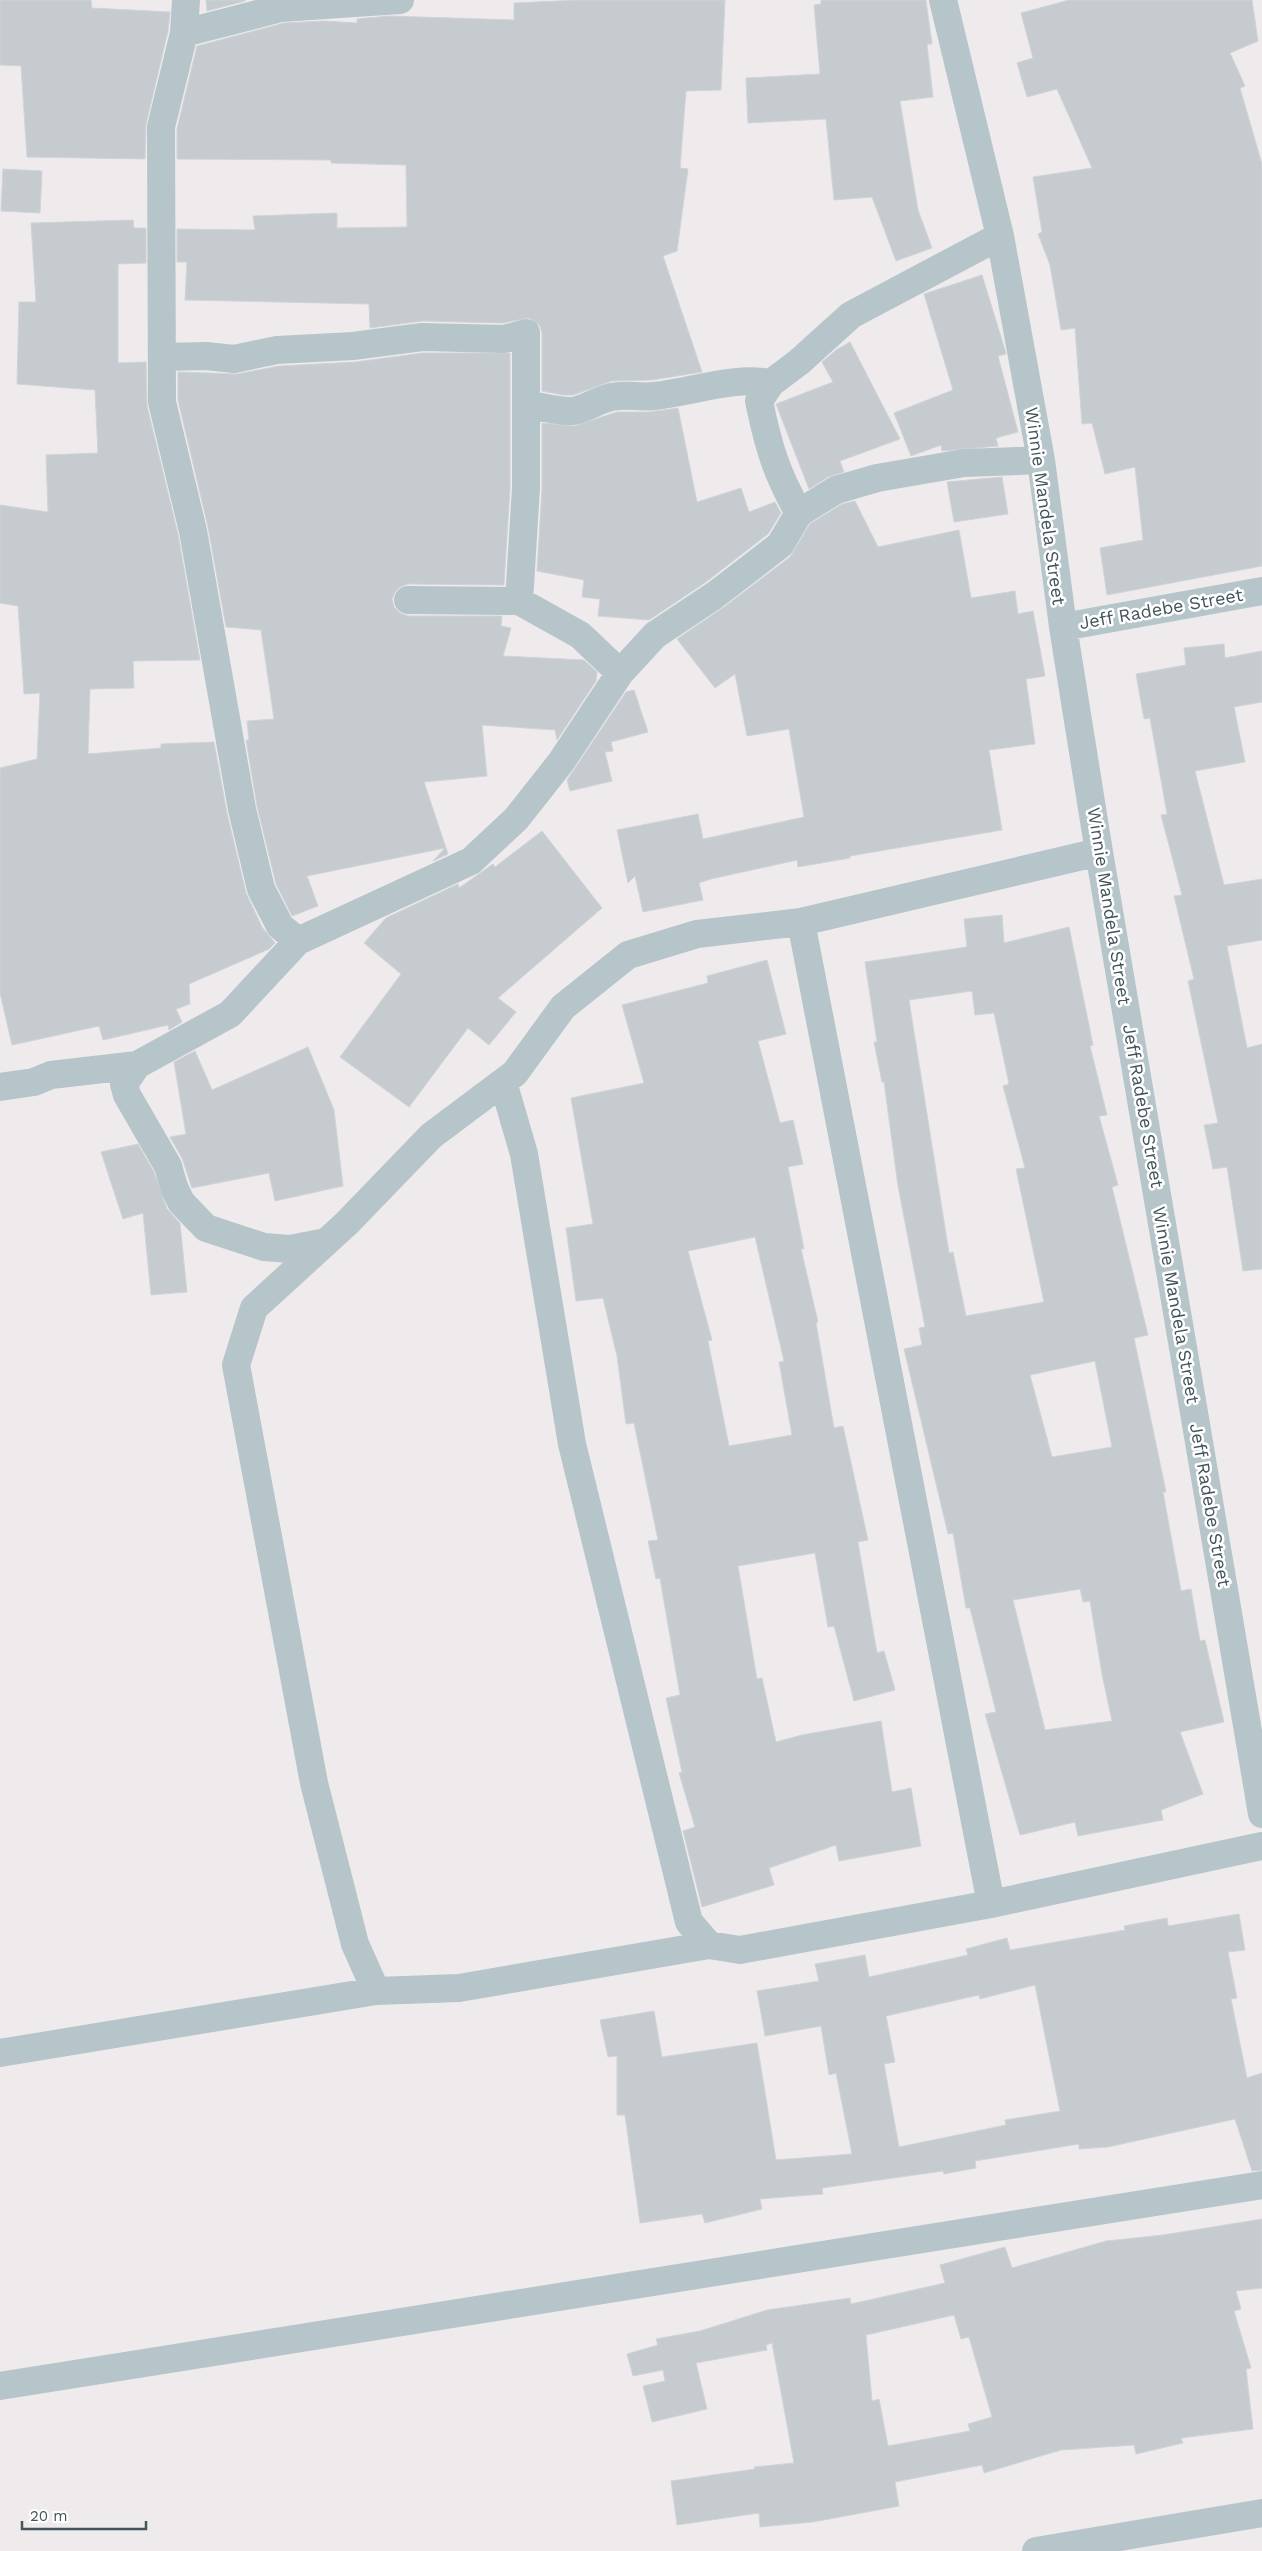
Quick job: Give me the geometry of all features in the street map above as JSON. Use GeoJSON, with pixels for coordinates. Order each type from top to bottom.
{"type":"FeatureCollection","features":[{"type":"Feature","properties":{"kind":"street"},"geometry":{"type":"LineString","coordinates":[[186,0],[184,33],[161,127],[162,402],[194,531],[242,809],[261,889],[280,926],[298,941]]}},
{"type":"Feature","properties":{"kind":"street"},"geometry":{"type":"LineString","coordinates":[[184,33],[281,8],[400,0]]}},
{"type":"Feature","properties":{"kind":"street","name":"Winnie Mandela Street"},"geometry":{"type":"LineString","coordinates":[[942,0],[1000,236],[1041,460],[1064,632],[1262,1814]]}},
{"type":"Feature","properties":{"kind":"street"},"geometry":{"type":"LineString","coordinates":[[799,513],[781,481],[767,439],[759,401],[772,383],[799,362],[851,315],[1000,236]]}},
{"type":"Feature","properties":{"kind":"street"},"geometry":{"type":"LineString","coordinates":[[162,357],[206,356],[234,359],[277,350],[353,346],[422,337],[504,338],[526,332],[526,488],[519,601]]}},
{"type":"Feature","properties":{"kind":"street"},"geometry":{"type":"LineString","coordinates":[[526,404],[572,411],[608,398],[626,395],[652,397],[710,388],[735,381],[756,380],[772,383]]}},
{"type":"Feature","properties":{"kind":"street"},"geometry":{"type":"LineString","coordinates":[[0,1087],[34,1082],[51,1074],[137,1065],[230,1014],[298,941],[471,861],[516,819],[561,762],[620,673],[655,635],[715,595],[780,545],[799,513],[836,490],[877,478],[964,463],[1041,460]]}},
{"type":"Feature","properties":{"kind":"street","name":"Jeff Radebe Street"},"geometry":{"type":"LineString","coordinates":[[1262,591],[1064,632],[1262,1814]]}},
{"type":"Feature","properties":{"kind":"street"},"geometry":{"type":"LineString","coordinates":[[408,600],[519,601],[580,636],[620,673]]}},
{"type":"Feature","properties":{"kind":"street"},"geometry":{"type":"LineString","coordinates":[[376,1991],[355,1944],[314,1783],[236,1364],[254,1308],[326,1242],[431,1136],[515,1073],[563,1007],[628,955],[697,934],[801,922],[1100,852]]}},
{"type":"Feature","properties":{"kind":"street"},"geometry":{"type":"LineString","coordinates":[[801,922],[991,1904]]}},
{"type":"Feature","properties":{"kind":"street"},"geometry":{"type":"LineString","coordinates":[[137,1065],[124,1084],[127,1095],[161,1151],[181,1202],[206,1228],[264,1247],[290,1249],[326,1242]]}},
{"type":"Feature","properties":{"kind":"street"},"geometry":{"type":"LineString","coordinates":[[503,1082],[524,1154],[572,1444],[689,1922],[709,1945]]}},
{"type":"Feature","properties":{"kind":"street"},"geometry":{"type":"LineString","coordinates":[[0,2053],[376,1991],[459,1988],[709,1945],[740,1950],[991,1904],[1262,1846]]}},
{"type":"Feature","properties":{"kind":"street"},"geometry":{"type":"LineString","coordinates":[[0,2386],[1262,2185]]}},
{"type":"Feature","properties":{"kind":"street"},"geometry":{"type":"LineString","coordinates":[[1036,2551],[1262,2513]]}},
{"type":"Feature","properties":{"kind":"building"},"geometry":{"type":"Polygon","coordinates":[[[0,0],[91,0],[92,8],[170,12],[168,31],[146,124],[145,159],[27,157],[21,66],[0,65],[0,0]]]}},
{"type":"Feature","properties":{"kind":"building"},"geometry":{"type":"Polygon","coordinates":[[[206,0],[245,0],[245,1],[207,11],[206,0]]]}},
{"type":"Feature","properties":{"kind":"building"},"geometry":{"type":"Polygon","coordinates":[[[579,0],[725,0],[721,90],[686,91],[680,168],[688,169],[677,251],[663,256],[702,372],[652,380],[612,381],[573,395],[563,395],[542,391],[542,333],[540,326],[529,318],[502,323],[422,321],[370,328],[369,304],[185,300],[187,262],[177,262],[177,229],[255,230],[253,216],[337,213],[337,228],[407,227],[406,165],[331,163],[331,160],[177,159],[177,129],[197,46],[284,23],[325,21],[357,23],[357,19],[389,16],[514,20],[514,3],[579,0]]]}},
{"type":"Feature","properties":{"kind":"building"},"geometry":{"type":"Polygon","coordinates":[[[821,0],[926,0],[932,44],[927,44],[933,97],[900,101],[918,210],[932,248],[896,261],[872,197],[834,200],[826,119],[748,123],[746,78],[820,74],[814,5],[821,4],[821,0]]]}},
{"type":"Feature","properties":{"kind":"building"},"geometry":{"type":"Polygon","coordinates":[[[1069,0],[1252,0],[1258,41],[1230,53],[1245,86],[1240,88],[1262,164],[1262,566],[1107,595],[1100,548],[1143,540],[1135,467],[1105,474],[1092,423],[1082,424],[1075,328],[1061,330],[1050,265],[1038,234],[1042,232],[1033,177],[1092,168],[1057,89],[1027,97],[1017,63],[1033,58],[1021,13],[1069,0]]]}},
{"type":"Feature","properties":{"kind":"building"},"geometry":{"type":"Polygon","coordinates":[[[3,169],[42,171],[40,213],[1,211],[3,169]]]}},
{"type":"Feature","properties":{"kind":"building"},"geometry":{"type":"Polygon","coordinates":[[[133,220],[134,228],[146,228],[146,263],[118,264],[118,363],[146,362],[147,406],[178,534],[200,660],[133,661],[134,688],[90,689],[88,754],[161,748],[161,744],[214,742],[227,813],[246,893],[262,927],[275,943],[269,949],[189,984],[190,1004],[176,1009],[182,1022],[169,1030],[168,1025],[103,1040],[99,1026],[12,1045],[0,993],[0,768],[37,759],[40,693],[24,694],[18,606],[0,603],[0,505],[48,512],[46,455],[98,453],[95,390],[17,384],[19,302],[36,302],[31,223],[133,220]]]}},
{"type":"Feature","properties":{"kind":"building"},"geometry":{"type":"Polygon","coordinates":[[[982,275],[1006,354],[998,356],[1018,432],[996,438],[998,446],[942,451],[941,445],[911,456],[894,413],[953,390],[924,294],[982,275]]]}},
{"type":"Feature","properties":{"kind":"building"},"geometry":{"type":"Polygon","coordinates":[[[850,342],[900,439],[840,461],[844,472],[828,477],[809,489],[776,404],[833,382],[822,362],[836,350],[850,342]]]}},
{"type":"Feature","properties":{"kind":"building"},"geometry":{"type":"Polygon","coordinates":[[[423,353],[510,353],[510,488],[504,585],[408,584],[400,587],[395,592],[392,599],[394,607],[400,613],[408,616],[502,616],[501,626],[511,628],[503,656],[584,660],[597,672],[596,681],[557,740],[555,730],[482,725],[487,776],[424,782],[448,854],[433,861],[445,848],[307,876],[318,906],[292,916],[276,884],[257,806],[246,740],[249,740],[247,721],[274,719],[261,630],[226,627],[208,527],[178,400],[178,372],[237,374],[279,366],[355,362],[423,353]]]}},
{"type":"Feature","properties":{"kind":"building"},"geometry":{"type":"Polygon","coordinates":[[[678,408],[697,502],[741,488],[749,512],[775,502],[781,513],[768,534],[706,582],[649,620],[598,616],[600,599],[582,597],[584,580],[537,571],[542,489],[542,423],[574,426],[617,412],[649,412],[678,408]]]}},
{"type":"Feature","properties":{"kind":"building"},"geometry":{"type":"Polygon","coordinates":[[[1002,477],[1008,514],[954,522],[947,482],[1002,477]]]}},
{"type":"Feature","properties":{"kind":"building"},"geometry":{"type":"Polygon","coordinates":[[[855,501],[878,547],[959,530],[971,598],[1015,591],[1018,614],[1033,611],[1045,676],[1026,679],[1035,744],[989,750],[1002,830],[850,856],[850,858],[798,867],[797,860],[711,879],[699,883],[703,900],[643,912],[635,876],[628,883],[617,830],[698,814],[703,839],[804,817],[789,729],[747,736],[735,674],[715,688],[677,639],[724,607],[790,557],[810,524],[842,504],[855,501]]]}},
{"type":"Feature","properties":{"kind":"building"},"geometry":{"type":"Polygon","coordinates":[[[1224,644],[1225,658],[1262,651],[1262,702],[1234,707],[1245,762],[1195,771],[1224,885],[1262,879],[1262,940],[1227,946],[1247,1048],[1262,1044],[1262,1269],[1243,1271],[1227,1167],[1213,1169],[1204,1125],[1218,1123],[1188,981],[1194,979],[1174,896],[1182,895],[1161,815],[1167,814],[1150,718],[1144,719],[1136,674],[1186,665],[1184,648],[1224,644]]]}},
{"type":"Feature","properties":{"kind":"building"},"geometry":{"type":"Polygon","coordinates":[[[634,690],[648,732],[611,742],[613,751],[605,752],[612,781],[570,791],[567,780],[626,692],[634,690]]]}},
{"type":"Feature","properties":{"kind":"building"},"geometry":{"type":"Polygon","coordinates":[[[542,831],[602,908],[498,998],[516,1012],[489,1045],[468,1028],[409,1107],[340,1057],[401,974],[364,943],[386,918],[458,884],[459,888],[493,864],[495,867],[542,831]]]}},
{"type":"Feature","properties":{"kind":"building"},"geometry":{"type":"Polygon","coordinates":[[[1002,915],[1004,943],[1069,927],[1093,1045],[1090,1046],[1107,1115],[1099,1116],[1118,1185],[1112,1187],[1148,1335],[1134,1338],[1166,1492],[1163,1492],[1181,1591],[1191,1589],[1200,1641],[1205,1640],[1224,1722],[1180,1732],[1203,1794],[1161,1810],[1163,1820],[1078,1836],[1075,1822],[1020,1835],[985,1714],[996,1712],[970,1608],[966,1608],[953,1533],[948,1534],[904,1349],[922,1345],[919,1328],[925,1327],[898,1186],[884,1082],[882,1082],[874,1042],[877,1042],[865,962],[967,947],[964,919],[1002,915]],[[972,991],[909,1000],[949,1253],[953,1252],[966,1316],[1044,1302],[1016,1169],[1025,1168],[1003,1086],[1009,1084],[994,1013],[975,1015],[972,991]],[[1095,1361],[1030,1375],[1052,1457],[1112,1447],[1095,1361]],[[1080,1589],[1013,1600],[1045,1730],[1112,1721],[1090,1601],[1083,1602],[1080,1589]]]}},
{"type":"Feature","properties":{"kind":"building"},"geometry":{"type":"Polygon","coordinates":[[[767,960],[786,1034],[758,1041],[780,1123],[793,1120],[803,1164],[788,1167],[804,1249],[801,1249],[818,1322],[816,1323],[834,1428],[843,1426],[868,1540],[858,1542],[877,1653],[884,1651],[895,1690],[854,1701],[834,1626],[828,1627],[815,1553],[738,1566],[757,1679],[762,1678],[776,1742],[802,1735],[881,1721],[892,1792],[911,1788],[921,1846],[839,1861],[836,1845],[769,1868],[774,1885],[702,1907],[683,1831],[695,1827],[679,1773],[682,1772],[666,1698],[680,1695],[660,1578],[656,1579],[648,1541],[658,1540],[634,1423],[626,1424],[617,1356],[603,1298],[576,1301],[566,1228],[593,1224],[571,1098],[644,1083],[622,1005],[708,983],[707,976],[767,960]],[[755,1237],[688,1251],[712,1340],[708,1341],[729,1446],[792,1435],[779,1362],[784,1361],[755,1237]]]}},
{"type":"Feature","properties":{"kind":"building"},"geometry":{"type":"Polygon","coordinates":[[[308,1047],[334,1110],[343,1186],[275,1201],[269,1173],[192,1188],[182,1158],[170,1137],[186,1134],[174,1062],[195,1051],[212,1090],[308,1047]]]}},
{"type":"Feature","properties":{"kind":"building"},"geometry":{"type":"Polygon","coordinates":[[[138,1144],[154,1172],[167,1209],[180,1223],[187,1292],[151,1295],[143,1213],[123,1219],[101,1152],[138,1144]]]}},
{"type":"Feature","properties":{"kind":"building"},"geometry":{"type":"Polygon","coordinates":[[[1239,1914],[1245,1950],[1228,1952],[1237,1998],[1231,1999],[1247,2078],[1262,2073],[1262,2170],[1252,2171],[1235,2119],[1108,2147],[1079,2149],[1079,2144],[975,2161],[976,2168],[944,2174],[943,2171],[822,2188],[823,2194],[760,2199],[762,2209],[705,2223],[702,2214],[640,2223],[625,2115],[617,2115],[617,2056],[608,2057],[600,2020],[654,2011],[662,2057],[757,2043],[776,2160],[852,2154],[836,2073],[829,2075],[821,2026],[765,2036],[757,1991],[819,1981],[815,1964],[865,1955],[869,1977],[968,1955],[966,1949],[1007,1938],[1010,1950],[1125,1930],[1124,1926],[1167,1918],[1168,1926],[1239,1914]],[[1035,1985],[980,1999],[979,1995],[886,2016],[895,2062],[884,2064],[899,2147],[1006,2125],[1005,2120],[1060,2111],[1035,1985]]]}},
{"type":"Feature","properties":{"kind":"building"},"geometry":{"type":"Polygon","coordinates":[[[1262,2219],[1262,2288],[1236,2291],[1241,2309],[1234,2311],[1251,2368],[1246,2369],[1253,2429],[1181,2438],[1183,2443],[1136,2454],[1134,2445],[1061,2450],[984,2473],[982,2465],[895,2482],[899,2506],[813,2522],[760,2527],[759,2513],[677,2525],[671,2481],[755,2469],[754,2467],[794,2463],[772,2343],[766,2345],[767,2350],[696,2363],[707,2409],[652,2422],[643,2386],[665,2381],[663,2370],[633,2376],[627,2354],[658,2345],[656,2339],[700,2331],[767,2310],[850,2298],[851,2304],[945,2283],[940,2265],[1005,2247],[1012,2268],[1106,2241],[1163,2235],[1262,2219]],[[954,2315],[866,2335],[872,2401],[879,2399],[888,2446],[970,2431],[968,2424],[992,2417],[969,2337],[961,2339],[954,2315]]]}}]}
